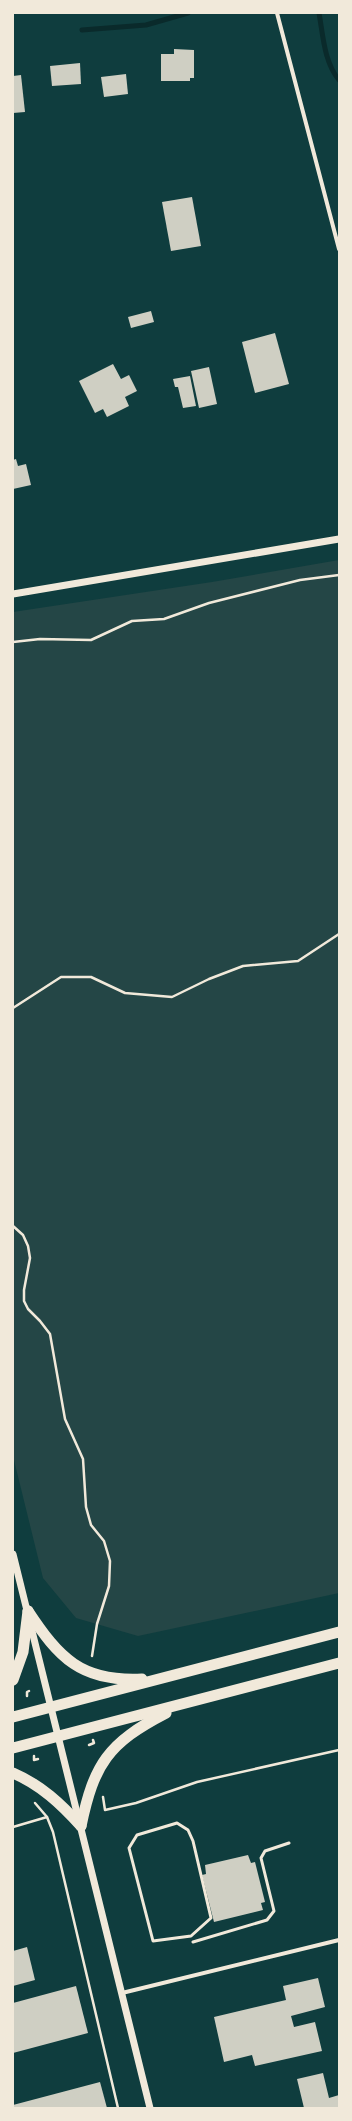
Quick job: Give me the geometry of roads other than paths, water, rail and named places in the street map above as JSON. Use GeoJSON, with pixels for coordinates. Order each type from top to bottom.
{"type":"FeatureCollection","features":[{"type":"Feature","properties":{"kind":"highway"},"geometry":{"type":"LineString","coordinates":[[28,1611],[48,1642],[66,1659],[84,1670],[101,1676],[121,1680],[164,1678]]}},
{"type":"Feature","properties":{"kind":"highway"},"geometry":{"type":"LineString","coordinates":[[13,1680],[24,1652],[28,1611]]}},
{"type":"Feature","properties":{"kind":"highway"},"geometry":{"type":"LineString","coordinates":[[13,1718],[339,1632]]}},
{"type":"Feature","properties":{"kind":"highway"},"geometry":{"type":"LineString","coordinates":[[13,1748],[339,1663]]}},
{"type":"Feature","properties":{"kind":"highway"},"geometry":{"type":"LineString","coordinates":[[81,1826],[88,1794],[96,1773],[108,1754],[139,1727],[184,1703]]}},
{"type":"Feature","properties":{"kind":"highway"},"geometry":{"type":"LineString","coordinates":[[13,1773],[41,1788],[62,1805],[81,1826]]}},
{"type":"Feature","properties":{"kind":"street"},"geometry":{"type":"LineString","coordinates":[[277,13],[339,249]]}},
{"type":"Feature","properties":{"kind":"street"},"geometry":{"type":"LineString","coordinates":[[13,594],[339,539]]}},
{"type":"Feature","properties":{"kind":"street"},"geometry":{"type":"LineString","coordinates":[[13,1554],[150,2108]]}},
{"type":"Feature","properties":{"kind":"street"},"geometry":{"type":"LineString","coordinates":[[122,1993],[339,1940]]}},
{"type":"Feature","properties":{"kind":"lane"},"geometry":{"type":"LineString","coordinates":[[177,1823],[188,1830],[193,1841],[211,1918],[191,1936],[153,1941],[129,1848],[137,1835],[177,1823]]}},
{"type":"Feature","properties":{"kind":"lane"},"geometry":{"type":"LineString","coordinates":[[193,1942],[267,1920],[274,1912],[261,1858],[265,1851],[289,1843]]}},
{"type":"Feature","properties":{"kind":"waterway"},"geometry":{"type":"LineString","coordinates":[[82,30],[146,25],[188,13]]}},
{"type":"Feature","properties":{"kind":"waterway"},"geometry":{"type":"LineString","coordinates":[[319,13],[327,57],[339,80]]}}]}
